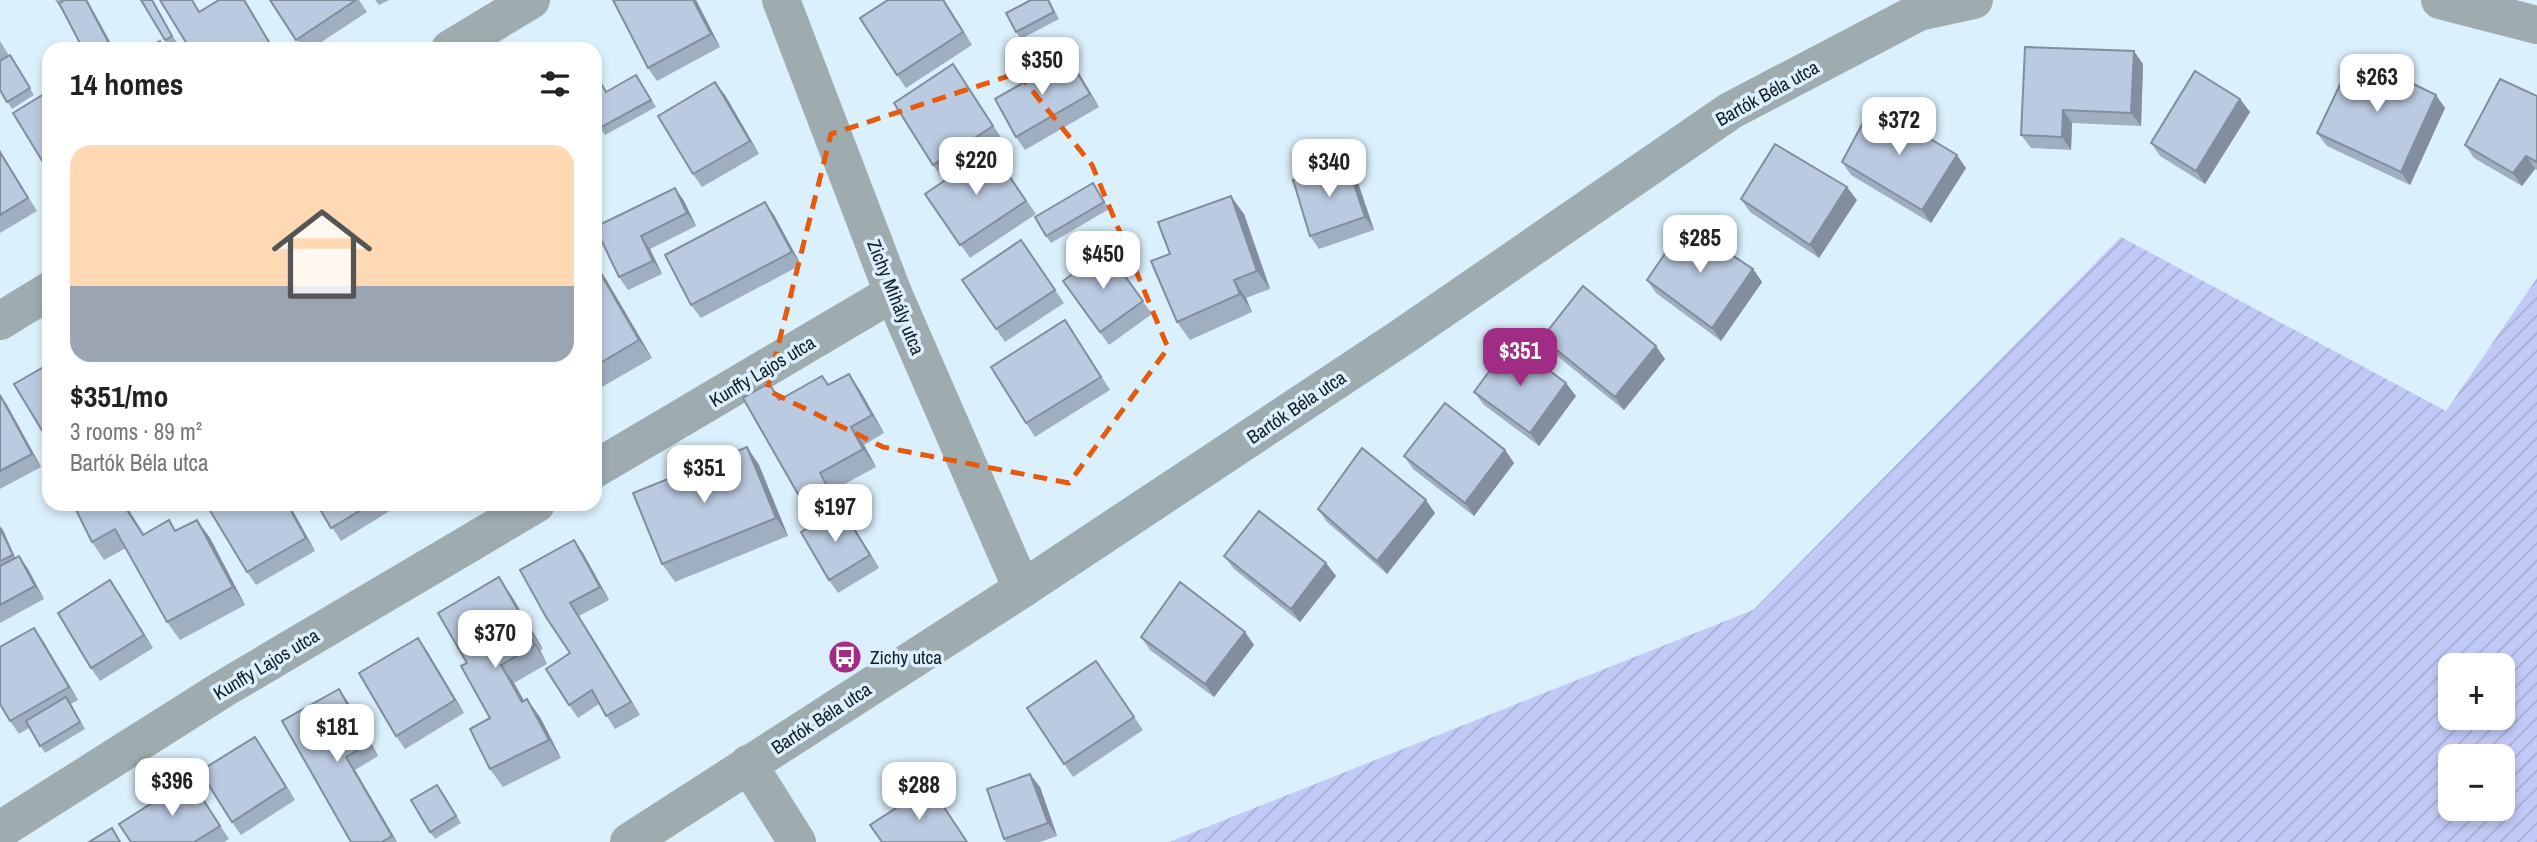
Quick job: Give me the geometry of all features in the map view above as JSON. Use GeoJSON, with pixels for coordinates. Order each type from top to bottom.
{"type":"FeatureCollection","features":[{"type":"Feature","properties":{"kind":"street"},"geometry":{"type":"LineString","coordinates":[[462,42],[531,0]]}},
{"type":"Feature","properties":{"kind":"street","name":"Zichy Mihály utca"},"geometry":{"type":"LineString","coordinates":[[781,0],[893,293],[1022,589]]}},
{"type":"Feature","properties":{"kind":"street","name":"Bartók Béla utca"},"geometry":{"type":"LineString","coordinates":[[629,842],[1022,589],[1402,337],[1730,111],[1919,12],[1974,0]]}},
{"type":"Feature","properties":{"kind":"street"},"geometry":{"type":"LineString","coordinates":[[2440,0],[2537,25]]}},
{"type":"Feature","properties":{"kind":"street","name":"Kunffy Lajos utca"},"geometry":{"type":"LineString","coordinates":[[602,465],[893,293]]}},
{"type":"Feature","properties":{"kind":"street"},"geometry":{"type":"LineString","coordinates":[[0,321],[42,295]]}},
{"type":"Feature","properties":{"kind":"street","name":"Kunffy Lajos utca"},"geometry":{"type":"LineString","coordinates":[[0,830],[223,689],[524,511]]}},
{"type":"Feature","properties":{"kind":"street"},"geometry":{"type":"LineString","coordinates":[[748,764],[782,837]]}},
{"type":"Feature","properties":{"kind":"highlighted area"},"geometry":{"type":"Polygon","coordinates":[[[1018,73],[1092,165],[1168,348],[1069,483],[883,447],[767,390],[831,134],[1018,73]]]}},
{"type":"Feature","properties":{"kind":"shaded area"},"geometry":{"type":"Polygon","coordinates":[[[2121,237],[2446,411],[2537,278],[2537,842],[1169,842],[1753,610],[2121,237]]]}},
{"type":"Feature","properties":{"kind":"building"},"geometry":{"type":"Polygon","coordinates":[[[65,0],[86,0],[108,42],[79,42],[59,3],[65,0]]]}},
{"type":"Feature","properties":{"kind":"building"},"geometry":{"type":"Polygon","coordinates":[[[141,0],[152,0],[172,36],[165,40],[141,0]]]}},
{"type":"Feature","properties":{"kind":"building"},"geometry":{"type":"Polygon","coordinates":[[[160,0],[192,0],[199,12],[219,0],[244,0],[269,42],[186,42],[160,0]]]}},
{"type":"Feature","properties":{"kind":"building"},"geometry":{"type":"Polygon","coordinates":[[[270,0],[356,0],[296,40],[270,0]]]}},
{"type":"Feature","properties":{"kind":"building"},"geometry":{"type":"Polygon","coordinates":[[[613,0],[693,0],[711,34],[648,68],[613,0]]]}},
{"type":"Feature","properties":{"kind":"building"},"geometry":{"type":"Polygon","coordinates":[[[888,0],[943,0],[963,32],[897,75],[860,18],[888,0]]]}},
{"type":"Feature","properties":{"kind":"building"},"geometry":{"type":"Polygon","coordinates":[[[1031,0],[1048,0],[1054,12],[1016,32],[1006,13],[1031,0]]]}},
{"type":"Feature","properties":{"kind":"building"},"geometry":{"type":"Polygon","coordinates":[[[2025,47],[2134,51],[2131,113],[2063,110],[2062,137],[2021,135],[2025,47]]]}},
{"type":"Feature","properties":{"kind":"building"},"geometry":{"type":"Polygon","coordinates":[[[10,55],[30,88],[7,102],[0,90],[0,61],[10,55]]]}},
{"type":"Feature","properties":{"kind":"building"},"geometry":{"type":"Polygon","coordinates":[[[2354,55],[2436,95],[2401,172],[2317,133],[2354,55]]]}},
{"type":"Feature","properties":{"kind":"building"},"geometry":{"type":"Polygon","coordinates":[[[1068,57],[1090,94],[1016,137],[995,99],[1068,57]]]}},
{"type":"Feature","properties":{"kind":"building"},"geometry":{"type":"Polygon","coordinates":[[[953,64],[993,126],[933,165],[894,103],[953,64]]]}},
{"type":"Feature","properties":{"kind":"building"},"geometry":{"type":"Polygon","coordinates":[[[2195,71],[2240,99],[2196,171],[2151,143],[2195,71]]]}},
{"type":"Feature","properties":{"kind":"building"},"geometry":{"type":"Polygon","coordinates":[[[636,75],[651,100],[602,127],[602,85],[606,92],[636,75]]]}},
{"type":"Feature","properties":{"kind":"building"},"geometry":{"type":"Polygon","coordinates":[[[2500,79],[2537,96],[2537,162],[2526,156],[2513,173],[2465,145],[2500,79]]]}},
{"type":"Feature","properties":{"kind":"building"},"geometry":{"type":"Polygon","coordinates":[[[715,82],[750,141],[693,174],[658,116],[715,82]]]}},
{"type":"Feature","properties":{"kind":"building"},"geometry":{"type":"Polygon","coordinates":[[[42,95],[42,161],[13,113],[42,95]]]}},
{"type":"Feature","properties":{"kind":"building"},"geometry":{"type":"Polygon","coordinates":[[[1873,104],[1957,155],[1922,210],[1842,162],[1873,104]]]}},
{"type":"Feature","properties":{"kind":"building"},"geometry":{"type":"Polygon","coordinates":[[[1775,144],[1847,187],[1810,245],[1741,199],[1775,144]]]}},
{"type":"Feature","properties":{"kind":"building"},"geometry":{"type":"Polygon","coordinates":[[[991,149],[1026,201],[960,245],[925,194],[991,149]]]}},
{"type":"Feature","properties":{"kind":"building"},"geometry":{"type":"Polygon","coordinates":[[[0,152],[28,198],[0,215],[0,152]]]}},
{"type":"Feature","properties":{"kind":"building"},"geometry":{"type":"Polygon","coordinates":[[[1347,164],[1365,217],[1310,236],[1293,180],[1347,164]]]}},
{"type":"Feature","properties":{"kind":"building"},"geometry":{"type":"Polygon","coordinates":[[[1093,183],[1104,202],[1046,236],[1035,217],[1093,183]]]}},
{"type":"Feature","properties":{"kind":"building"},"geometry":{"type":"Polygon","coordinates":[[[675,188],[687,213],[641,236],[653,261],[619,277],[602,242],[602,224],[675,188]]]}},
{"type":"Feature","properties":{"kind":"building"},"geometry":{"type":"Polygon","coordinates":[[[1231,196],[1257,271],[1234,280],[1240,294],[1177,322],[1151,261],[1170,254],[1158,222],[1231,196]]]}},
{"type":"Feature","properties":{"kind":"building"},"geometry":{"type":"Polygon","coordinates":[[[765,202],[792,252],[691,305],[665,255],[765,202]]]}},
{"type":"Feature","properties":{"kind":"building"},"geometry":{"type":"Polygon","coordinates":[[[1685,224],[1753,269],[1712,328],[1647,280],[1685,224]]]}},
{"type":"Feature","properties":{"kind":"building"},"geometry":{"type":"Polygon","coordinates":[[[1021,240],[1055,290],[996,329],[962,280],[1021,240]]]}},
{"type":"Feature","properties":{"kind":"building"},"geometry":{"type":"Polygon","coordinates":[[[1106,250],[1143,301],[1100,332],[1063,281],[1106,250]]]}},
{"type":"Feature","properties":{"kind":"building"},"geometry":{"type":"Polygon","coordinates":[[[602,276],[639,340],[602,362],[602,276]]]}},
{"type":"Feature","properties":{"kind":"building"},"geometry":{"type":"Polygon","coordinates":[[[1583,286],[1656,346],[1615,397],[1542,338],[1583,286]]]}},
{"type":"Feature","properties":{"kind":"building"},"geometry":{"type":"Polygon","coordinates":[[[1065,320],[1101,377],[1026,423],[991,367],[1065,320]]]}},
{"type":"Feature","properties":{"kind":"building"},"geometry":{"type":"Polygon","coordinates":[[[1511,342],[1566,383],[1530,433],[1474,392],[1511,342]]]}},
{"type":"Feature","properties":{"kind":"building"},"geometry":{"type":"Polygon","coordinates":[[[42,368],[42,430],[14,384],[42,368]]]}},
{"type":"Feature","properties":{"kind":"building"},"geometry":{"type":"Polygon","coordinates":[[[849,374],[872,415],[851,427],[863,449],[820,473],[831,493],[806,508],[743,398],[769,383],[779,400],[822,376],[828,385],[849,374]]]}},
{"type":"Feature","properties":{"kind":"building"},"geometry":{"type":"Polygon","coordinates":[[[0,395],[32,454],[0,471],[0,395]]]}},
{"type":"Feature","properties":{"kind":"building"},"geometry":{"type":"Polygon","coordinates":[[[1445,403],[1505,450],[1465,503],[1404,456],[1445,403]]]}},
{"type":"Feature","properties":{"kind":"building"},"geometry":{"type":"Polygon","coordinates":[[[747,447],[776,518],[662,564],[633,493],[747,447]]]}},
{"type":"Feature","properties":{"kind":"building"},"geometry":{"type":"Polygon","coordinates":[[[1362,448],[1426,500],[1377,561],[1318,509],[1362,448]]]}},
{"type":"Feature","properties":{"kind":"building"},"geometry":{"type":"Polygon","coordinates":[[[841,508],[870,555],[829,580],[801,532],[841,508]]]}},
{"type":"Feature","properties":{"kind":"building"},"geometry":{"type":"Polygon","coordinates":[[[76,511],[128,511],[143,535],[169,520],[175,531],[197,520],[233,587],[167,622],[115,529],[92,542],[76,511]]]}},
{"type":"Feature","properties":{"kind":"building"},"geometry":{"type":"Polygon","coordinates":[[[210,511],[291,511],[306,538],[247,572],[210,511]]]}},
{"type":"Feature","properties":{"kind":"building"},"geometry":{"type":"Polygon","coordinates":[[[321,511],[359,511],[331,528],[321,511]]]}},
{"type":"Feature","properties":{"kind":"building"},"geometry":{"type":"Polygon","coordinates":[[[1259,511],[1326,563],[1291,609],[1224,556],[1259,511]]]}},
{"type":"Feature","properties":{"kind":"building"},"geometry":{"type":"Polygon","coordinates":[[[0,528],[13,555],[0,561],[0,528]]]}},
{"type":"Feature","properties":{"kind":"building"},"geometry":{"type":"Polygon","coordinates":[[[574,540],[600,587],[570,603],[631,702],[606,716],[592,690],[569,705],[546,669],[570,653],[520,570],[574,540]]]}},
{"type":"Feature","properties":{"kind":"building"},"geometry":{"type":"Polygon","coordinates":[[[19,556],[35,586],[0,605],[0,566],[19,556]]]}},
{"type":"Feature","properties":{"kind":"building"},"geometry":{"type":"Polygon","coordinates":[[[499,577],[530,631],[527,632],[535,645],[501,665],[522,702],[527,699],[549,740],[490,769],[470,729],[490,718],[461,666],[467,663],[438,613],[499,577]]]}},
{"type":"Feature","properties":{"kind":"building"},"geometry":{"type":"Polygon","coordinates":[[[110,580],[144,635],[91,668],[58,613],[110,580]]]}},
{"type":"Feature","properties":{"kind":"building"},"geometry":{"type":"Polygon","coordinates":[[[1180,582],[1245,632],[1205,684],[1141,637],[1180,582]]]}},
{"type":"Feature","properties":{"kind":"building"},"geometry":{"type":"Polygon","coordinates":[[[34,628],[69,687],[10,721],[0,704],[0,647],[34,628]]]}},
{"type":"Feature","properties":{"kind":"building"},"geometry":{"type":"Polygon","coordinates":[[[418,638],[455,700],[396,736],[359,673],[418,638]]]}},
{"type":"Feature","properties":{"kind":"building"},"geometry":{"type":"Polygon","coordinates":[[[1096,661],[1134,717],[1064,764],[1027,708],[1096,661]]]}},
{"type":"Feature","properties":{"kind":"building"},"geometry":{"type":"Polygon","coordinates":[[[339,689],[369,743],[346,757],[392,836],[382,842],[351,842],[282,721],[339,689]]]}},
{"type":"Feature","properties":{"kind":"building"},"geometry":{"type":"Polygon","coordinates":[[[66,697],[80,722],[40,746],[26,721],[66,697]]]}},
{"type":"Feature","properties":{"kind":"building"},"geometry":{"type":"Polygon","coordinates":[[[255,737],[286,787],[232,822],[200,771],[255,737]]]}},
{"type":"Feature","properties":{"kind":"building"},"geometry":{"type":"Polygon","coordinates":[[[1030,774],[1048,823],[1004,839],[987,789],[1030,774]]]}},
{"type":"Feature","properties":{"kind":"building"},"geometry":{"type":"Polygon","coordinates":[[[190,779],[220,826],[194,842],[131,842],[119,824],[190,779]]]}},
{"type":"Feature","properties":{"kind":"building"},"geometry":{"type":"Polygon","coordinates":[[[437,785],[456,816],[430,832],[411,800],[437,785]]]}},
{"type":"Feature","properties":{"kind":"building"},"geometry":{"type":"Polygon","coordinates":[[[930,786],[967,842],[882,842],[870,825],[930,786]]]}},
{"type":"Feature","properties":{"kind":"building"},"geometry":{"type":"Polygon","coordinates":[[[112,828],[120,842],[89,842],[112,828]]]}},
{"type":"Feature","properties":{"kind":"place","name":"Zichy utca"},"geometry":{"type":"Point","coordinates":[845,657]}}]}
